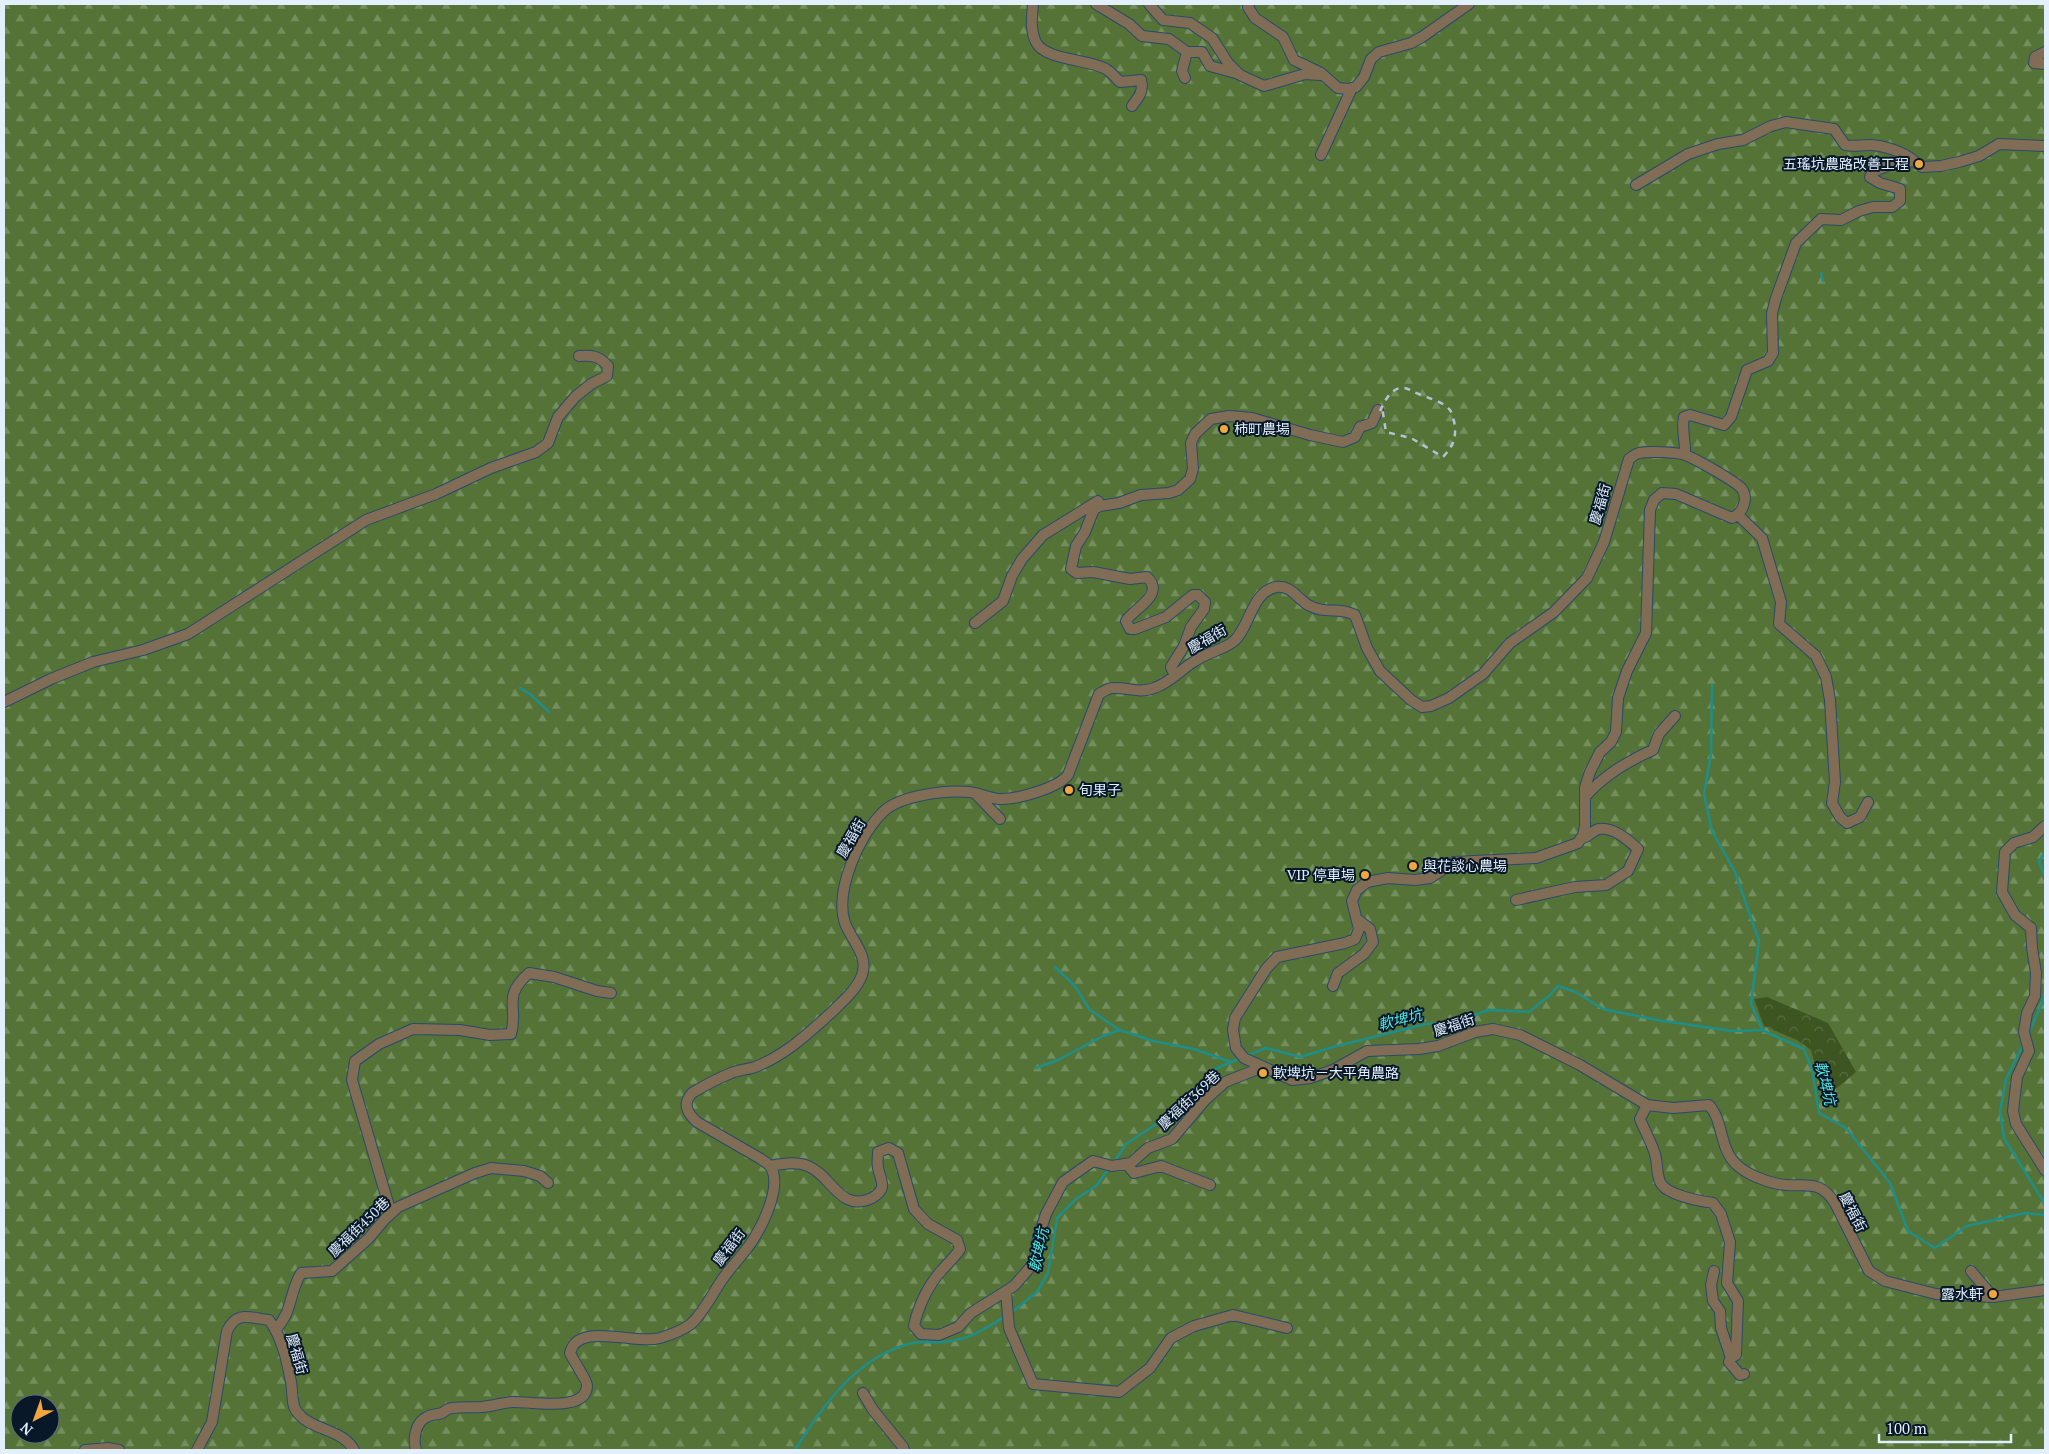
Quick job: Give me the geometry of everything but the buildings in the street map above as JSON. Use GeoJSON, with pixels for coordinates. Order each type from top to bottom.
{"type":"FeatureCollection","features":[{"type":"Feature","properties":{"kind":"street"},"geometry":{"type":"LineString","coordinates":[[1033,4],[1033,32],[1038,46],[1052,56],[1084,61],[1106,69],[1120,82],[1140,80],[1142,86],[1141,94],[1132,106]]}},
{"type":"Feature","properties":{"kind":"street"},"geometry":{"type":"LineString","coordinates":[[1096,4],[1129,24],[1142,36],[1169,39],[1187,52],[1202,52],[1210,66],[1240,75],[1264,86],[1305,74],[1321,75]]}},
{"type":"Feature","properties":{"kind":"street"},"geometry":{"type":"LineString","coordinates":[[1149,4],[1163,20],[1190,23],[1212,38],[1228,62],[1240,75]]}},
{"type":"Feature","properties":{"kind":"street"},"geometry":{"type":"LineString","coordinates":[[1249,4],[1248,7],[1255,18],[1283,37],[1294,60],[1321,75],[1338,88],[1356,87],[1364,77],[1371,59],[1379,52],[1410,43],[1422,37],[1470,4]]}},
{"type":"Feature","properties":{"kind":"street"},"geometry":{"type":"LineString","coordinates":[[1185,78],[1182,71],[1187,52]]}},
{"type":"Feature","properties":{"kind":"street"},"geometry":{"type":"LineString","coordinates":[[2045,52],[2035,57],[2034,63],[2045,64]]}},
{"type":"Feature","properties":{"kind":"street"},"geometry":{"type":"LineString","coordinates":[[1321,155],[1352,88]]}},
{"type":"Feature","properties":{"kind":"street"},"geometry":{"type":"LineString","coordinates":[[1636,185],[1688,154],[1718,144],[1743,140],[1771,126],[1786,122],[1834,129],[1844,145],[1852,147],[1870,145],[1906,154],[1922,167],[1941,166],[1979,156],[1999,144],[2045,146]]}},
{"type":"Feature","properties":{"kind":"street"},"geometry":{"type":"LineString","coordinates":[[1684,455],[1685,446],[1682,425],[1684,417],[1690,415],[1724,425],[1731,417],[1747,370],[1768,360],[1773,353],[1772,313],[1796,243],[1821,219],[1841,220],[1859,211],[1873,207],[1892,207],[1900,201],[1900,189],[1880,183],[1870,177],[1873,172],[1894,163],[1914,161]]}},
{"type":"Feature","properties":{"kind":"street"},"geometry":{"type":"LineString","coordinates":[[4,702],[51,679],[93,662],[143,650],[188,634],[366,520],[436,494],[491,468],[536,452],[548,443],[558,417],[574,396],[591,384],[608,376],[608,366],[603,360],[593,355],[579,356]]}},
{"type":"Feature","properties":{"kind":"street"},"geometry":{"type":"LineString","coordinates":[[1174,676],[1172,668],[1184,646],[1191,627],[1204,609],[1205,602],[1202,597],[1193,595],[1166,617],[1135,629],[1130,629],[1126,621],[1132,613],[1148,602],[1153,586],[1151,580],[1147,577],[1130,579],[1093,572],[1077,573],[1071,569],[1076,546],[1085,532],[1094,509],[1141,495],[1170,493],[1178,490],[1190,479],[1193,469],[1191,443],[1195,434],[1211,420],[1229,416],[1252,418],[1310,435],[1343,442],[1355,437],[1360,427],[1372,422],[1378,410]]}},
{"type":"Feature","properties":{"kind":"street","name":"慶福街"},"geometry":{"type":"LineString","coordinates":[[416,1450],[414,1444],[418,1424],[427,1416],[441,1414],[448,1409],[484,1407],[512,1402],[564,1404],[578,1401],[586,1392],[588,1385],[574,1365],[570,1353],[574,1342],[583,1336],[642,1340],[659,1338],[690,1324],[703,1310],[723,1278],[756,1235],[775,1187],[770,1166],[697,1122],[691,1116],[686,1108],[688,1097],[730,1073],[755,1067],[792,1046],[851,994],[862,975],[864,962],[845,922],[843,899],[846,879],[853,856],[883,812],[898,803],[918,796],[953,791],[975,793],[998,799],[1013,798],[1053,786],[1068,775],[1099,694],[1112,688],[1139,692],[1155,688],[1195,660],[1232,643],[1243,631],[1255,604],[1267,590],[1278,587],[1290,590],[1308,605],[1325,611],[1346,610],[1355,615],[1366,648],[1380,671],[1411,700],[1422,707],[1431,706],[1449,698],[1483,674],[1510,643],[1554,612],[1587,578],[1604,542],[1629,459],[1637,454],[1646,452],[1684,455],[1733,482],[1742,489],[1744,504],[1738,515]]}},
{"type":"Feature","properties":{"kind":"street"},"geometry":{"type":"LineString","coordinates":[[1582,838],[1585,826],[1585,787],[1600,752],[1611,742],[1616,732],[1618,698],[1627,671],[1646,633],[1650,510],[1654,500],[1662,493],[1676,494],[1725,517],[1732,518],[1738,515],[1762,538],[1781,602],[1779,624],[1816,656],[1826,677],[1832,723],[1835,782],[1832,803],[1840,817],[1847,824],[1860,817],[1868,802]]}},
{"type":"Feature","properties":{"kind":"street"},"geometry":{"type":"LineString","coordinates":[[975,623],[1003,601],[1012,576],[1022,559],[1043,534],[1101,500],[1108,504]]}},
{"type":"Feature","properties":{"kind":"street"},"geometry":{"type":"LineString","coordinates":[[1585,797],[1596,785],[1634,759],[1653,750],[1659,734],[1675,716]]}},
{"type":"Feature","properties":{"kind":"street"},"geometry":{"type":"LineString","coordinates":[[975,793],[1000,819]]}},
{"type":"Feature","properties":{"kind":"street"},"geometry":{"type":"LineString","coordinates":[[2045,826],[2033,837],[2014,843],[2005,852],[2002,892],[2015,915],[2031,928],[2036,973],[2035,996],[2027,1013],[2024,1035],[2029,1051],[2017,1077],[2012,1111],[2016,1124],[2045,1170]]}},
{"type":"Feature","properties":{"kind":"street"},"geometry":{"type":"LineString","coordinates":[[1516,900],[1575,887],[1606,885],[1628,871],[1638,849],[1626,839],[1609,830],[1598,829],[1582,838]]}},
{"type":"Feature","properties":{"kind":"street","name":"慶福街"},"geometry":{"type":"LineString","coordinates":[[1582,838],[1578,843],[1536,858],[1454,862],[1430,878],[1415,880],[1388,878],[1367,882],[1357,890],[1352,901],[1359,929],[1355,939],[1345,943],[1277,957],[1266,969],[1235,1018],[1233,1030],[1236,1048],[1242,1055],[1292,1080],[1310,1078],[1333,1070],[1367,1051],[1419,1049],[1438,1046],[1475,1032],[1493,1028],[1527,1038],[1580,1065],[1647,1105],[1673,1108],[1709,1105],[1717,1116],[1725,1149],[1736,1164],[1757,1177],[1780,1184],[1814,1185],[1830,1194],[1869,1271],[1885,1281],[1936,1294],[1993,1297],[2045,1290]]}},
{"type":"Feature","properties":{"kind":"street"},"geometry":{"type":"LineString","coordinates":[[1333,986],[1338,973],[1364,954],[1372,942],[1370,929],[1357,919]]}},
{"type":"Feature","properties":{"kind":"street"},"geometry":{"type":"LineString","coordinates":[[391,1213],[352,1080],[355,1061],[379,1044],[413,1029],[460,1030],[490,1036],[511,1034],[515,1021],[511,999],[518,982],[528,973],[554,977],[611,994]]}},
{"type":"Feature","properties":{"kind":"street","name":"慶福街369巷"},"geometry":{"type":"LineString","coordinates":[[1129,1163],[1148,1148],[1172,1138],[1205,1100],[1225,1082],[1263,1067]]}},
{"type":"Feature","properties":{"kind":"street"},"geometry":{"type":"LineString","coordinates":[[1647,1105],[1640,1118],[1655,1152],[1656,1168],[1661,1184],[1689,1199],[1713,1203],[1721,1214],[1727,1229],[1730,1242],[1727,1283],[1738,1301],[1736,1355],[1731,1358]]}},
{"type":"Feature","properties":{"kind":"street"},"geometry":{"type":"LineString","coordinates":[[770,1166],[787,1163],[808,1166],[819,1173],[839,1193],[853,1202],[866,1201],[878,1195],[882,1186],[878,1167],[878,1152],[889,1148],[898,1153],[914,1209],[928,1224],[957,1240],[960,1249],[955,1257],[940,1271],[918,1308],[914,1326],[921,1334],[939,1335],[958,1327],[971,1313],[1014,1286],[1034,1263],[1038,1238],[1046,1214],[1063,1182],[1093,1161],[1112,1166],[1129,1163],[1134,1174],[1161,1166],[1210,1185]]}},
{"type":"Feature","properties":{"kind":"street","name":"慶福街450巷"},"geometry":{"type":"LineString","coordinates":[[276,1329],[285,1320],[294,1284],[301,1273],[332,1271],[368,1239],[398,1207],[475,1172],[491,1168],[524,1171],[540,1176],[548,1183]]}},
{"type":"Feature","properties":{"kind":"street"},"geometry":{"type":"LineString","coordinates":[[1971,1271],[1993,1297]]}},
{"type":"Feature","properties":{"kind":"street"},"geometry":{"type":"LineString","coordinates":[[1714,1272],[1711,1285],[1713,1301],[1720,1311],[1721,1328],[1731,1358],[1729,1362],[1740,1375],[1744,1374]]}},
{"type":"Feature","properties":{"kind":"street"},"geometry":{"type":"LineString","coordinates":[[1006,1292],[1009,1328],[1033,1384],[1119,1392],[1150,1368],[1171,1338],[1194,1326],[1233,1315],[1287,1328]]}},
{"type":"Feature","properties":{"kind":"street","name":"慶福街"},"geometry":{"type":"LineString","coordinates":[[197,1450],[212,1422],[227,1331],[231,1322],[242,1316],[269,1320],[276,1329],[291,1380],[295,1410],[301,1418],[339,1436],[350,1444],[354,1450]]}},
{"type":"Feature","properties":{"kind":"street"},"geometry":{"type":"LineString","coordinates":[[863,1393],[873,1410],[904,1450]]}},
{"type":"Feature","properties":{"kind":"street"},"geometry":{"type":"LineString","coordinates":[[86,1450],[108,1448],[119,1450]]}},
{"type":"Feature","properties":{"kind":"green space"},"geometry":{"type":"Polygon","coordinates":[[[4,4],[2045,4],[2045,1450],[4,1450],[4,4]]]}},
{"type":"Feature","properties":{"kind":"green space"},"geometry":{"type":"Polygon","coordinates":[[[1767,997],[1828,1023],[1856,1072],[1837,1088],[1819,1080],[1811,1050],[1797,1040],[1764,1026],[1754,999],[1767,997]]]}},
{"type":"Feature","properties":{"kind":"waterway"},"geometry":{"type":"LineString","coordinates":[[1821,273],[1823,281]]}},
{"type":"Feature","properties":{"kind":"waterway"},"geometry":{"type":"LineString","coordinates":[[1712,685],[1711,754],[1704,794],[1712,831],[1735,872],[1759,941],[1751,1004],[1762,1029]]}},
{"type":"Feature","properties":{"kind":"waterway"},"geometry":{"type":"LineString","coordinates":[[520,688],[530,694],[549,712]]}},
{"type":"Feature","properties":{"kind":"waterway"},"geometry":{"type":"LineString","coordinates":[[2045,852],[2039,862],[2045,876]]}},
{"type":"Feature","properties":{"kind":"waterway"},"geometry":{"type":"LineString","coordinates":[[1055,967],[1075,986],[1089,1009],[1119,1030]]}},
{"type":"Feature","properties":{"kind":"waterway","name":"軟埤坑"},"geometry":{"type":"LineString","coordinates":[[1246,1056],[1266,1048],[1300,1057],[1426,1024],[1457,1022],[1488,1010],[1529,1012],[1558,986],[1576,992],[1603,1009],[1657,1020],[1732,1031],[1762,1030],[1804,1049],[1812,1069],[1819,1113],[1846,1128],[1890,1183],[1908,1231],[1935,1248],[1967,1226],[2025,1213],[2045,1215]]}},
{"type":"Feature","properties":{"kind":"waterway"},"geometry":{"type":"LineString","coordinates":[[2028,1035],[2043,1001],[2045,990]]}},
{"type":"Feature","properties":{"kind":"waterway"},"geometry":{"type":"LineString","coordinates":[[1036,1068],[1058,1060],[1103,1036],[1120,1030],[1153,1041],[1194,1049],[1231,1062]]}},
{"type":"Feature","properties":{"kind":"waterway"},"geometry":{"type":"LineString","coordinates":[[2023,1045],[2006,1079],[2000,1112],[2004,1138],[2045,1204]]}},
{"type":"Feature","properties":{"kind":"waterway","name":"軟埤坑"},"geometry":{"type":"LineString","coordinates":[[1114,1162],[1126,1144],[1167,1117],[1200,1087],[1215,1069],[1241,1058]]}},
{"type":"Feature","properties":{"kind":"waterway","name":"軟埤坑"},"geometry":{"type":"LineString","coordinates":[[1011,1313],[1037,1292],[1048,1273],[1057,1218],[1076,1199],[1096,1186],[1109,1168]]}},
{"type":"Feature","properties":{"kind":"waterway","name":"軟埤坑"},"geometry":{"type":"LineString","coordinates":[[795,1450],[830,1400],[844,1384],[875,1358],[893,1349],[913,1343],[961,1339],[984,1329],[1006,1316]]}},
{"type":"Feature","properties":{"kind":"railway"},"geometry":{"type":"LineString","coordinates":[[1380,411],[1385,400],[1390,394],[1400,388],[1408,389],[1440,402],[1450,410],[1454,421],[1455,436],[1450,449],[1443,457],[1411,438],[1386,432],[1382,407]]}},
{"type":"Feature","properties":{"kind":"place","name":"五瑤坑農路改善工程"},"geometry":{"type":"Point","coordinates":[1919,164]}},
{"type":"Feature","properties":{"kind":"place","name":"柿町農場"},"geometry":{"type":"Point","coordinates":[1224,429]}},
{"type":"Feature","properties":{"kind":"place","name":"旬果子"},"geometry":{"type":"Point","coordinates":[1069,790]}},
{"type":"Feature","properties":{"kind":"place","name":"與花談心農場"},"geometry":{"type":"Point","coordinates":[1413,866]}},
{"type":"Feature","properties":{"kind":"place","name":"VIP 停車場"},"geometry":{"type":"Point","coordinates":[1365,875]}},
{"type":"Feature","properties":{"kind":"place","name":"軟埤坑－大平角農路"},"geometry":{"type":"Point","coordinates":[1263,1073]}},
{"type":"Feature","properties":{"kind":"place","name":"露水軒"},"geometry":{"type":"Point","coordinates":[1993,1294]}}]}
